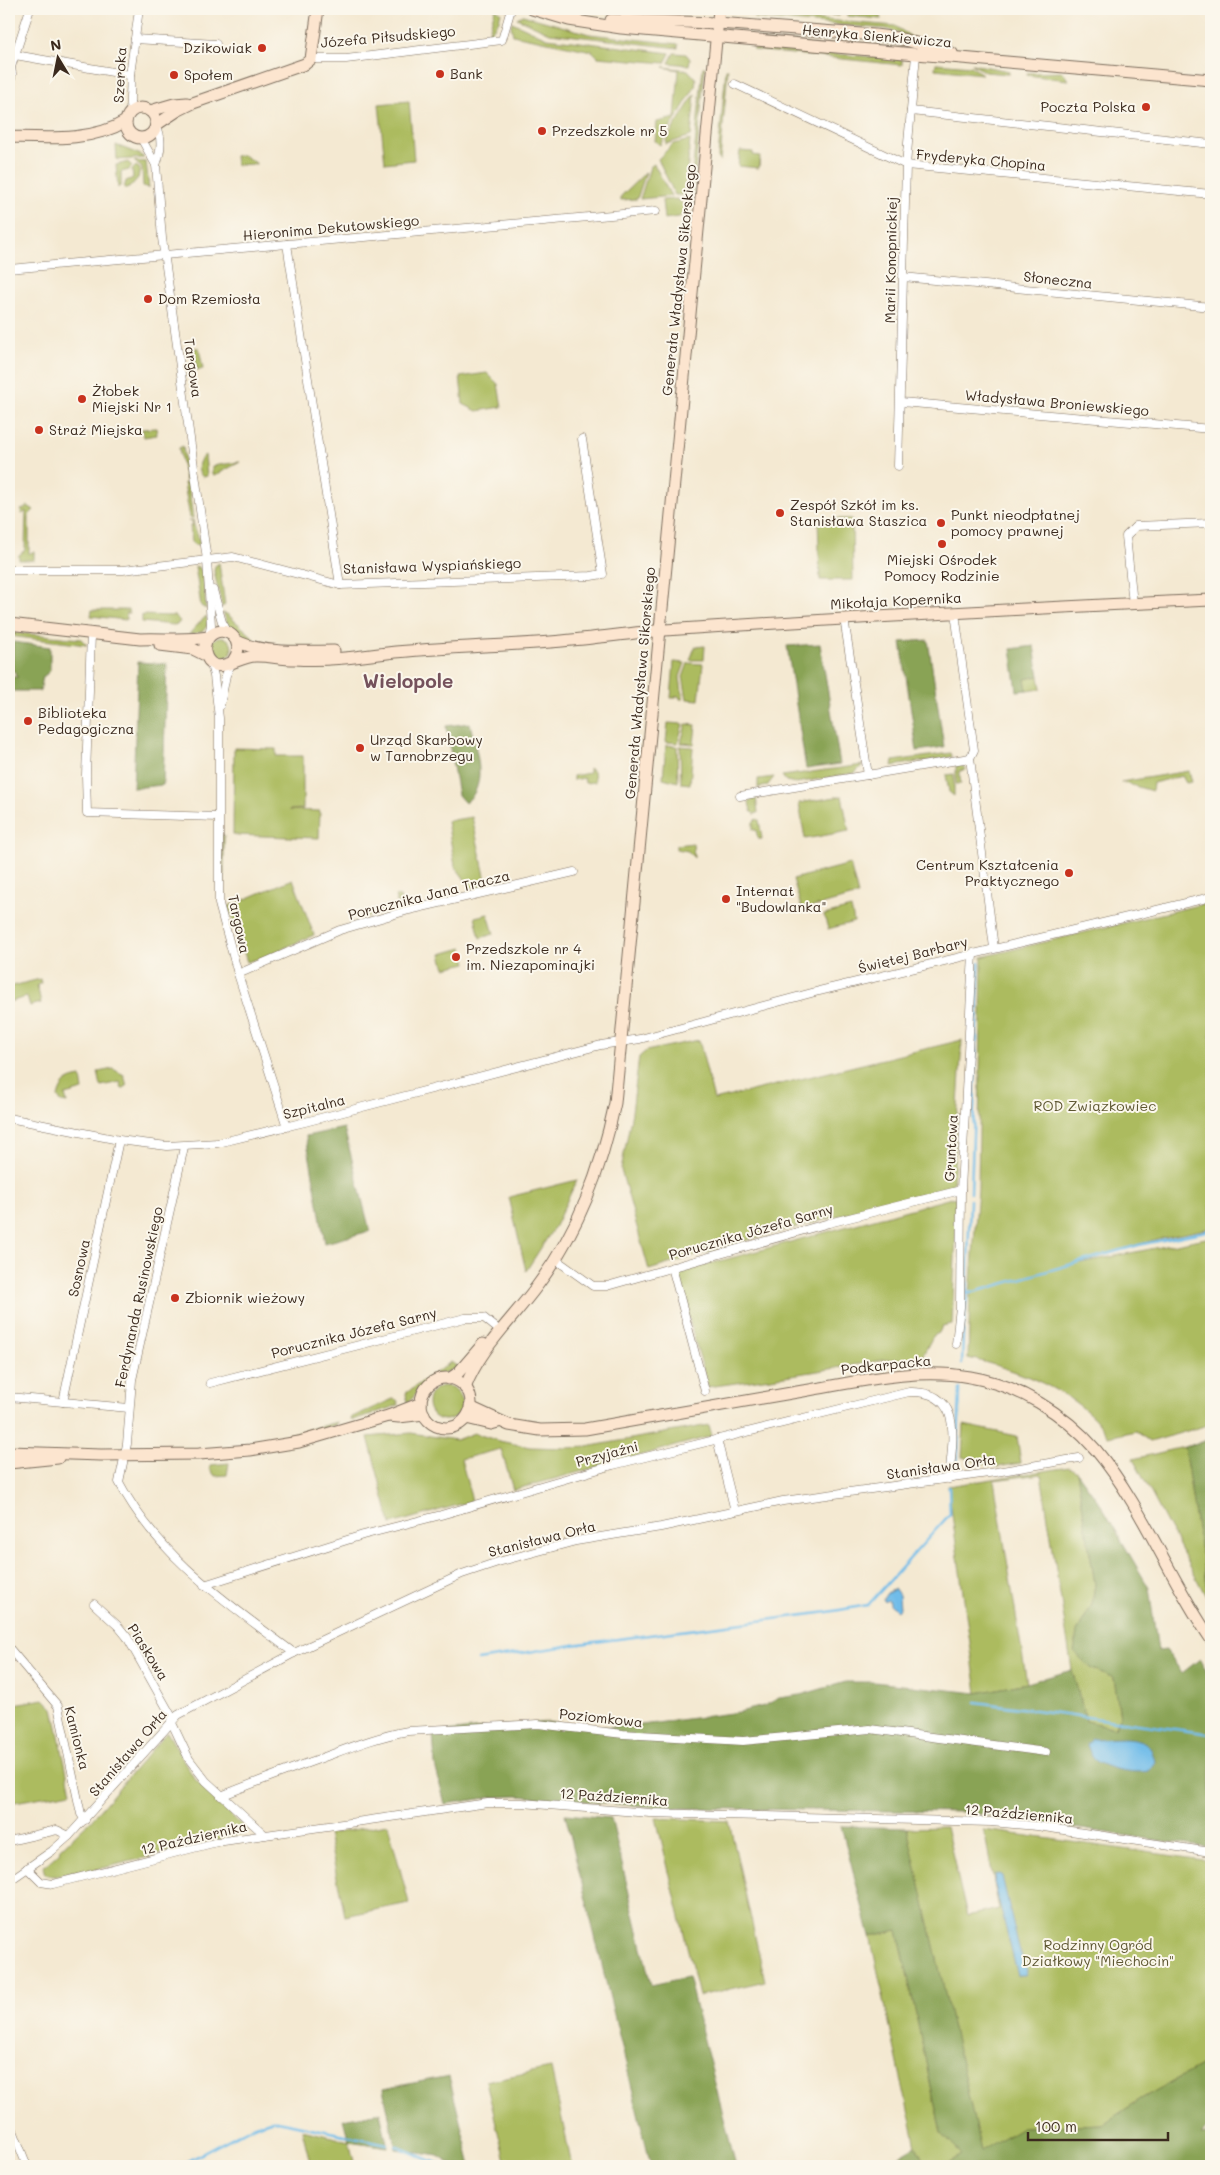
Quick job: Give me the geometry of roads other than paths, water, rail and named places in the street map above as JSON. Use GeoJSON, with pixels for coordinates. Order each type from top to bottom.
{"type":"FeatureCollection","features":[{"type":"Feature","properties":{"kind":"street"},"geometry":{"type":"LineString","coordinates":[[9,87],[12,74],[10,66],[30,9]]}},
{"type":"Feature","properties":{"kind":"street","name":"Szeroka"},"geometry":{"type":"LineString","coordinates":[[128,117],[130,75],[139,9]]}},
{"type":"Feature","properties":{"kind":"street"},"geometry":{"type":"LineString","coordinates":[[311,59],[318,9]]}},
{"type":"Feature","properties":{"kind":"street","name":"Józefa Piłsudskiego"},"geometry":{"type":"LineString","coordinates":[[156,125],[193,103],[297,68],[311,59],[346,59],[502,40],[511,9]]}},
{"type":"Feature","properties":{"kind":"street","name":"Henryka Sienkiewicza"},"geometry":{"type":"LineString","coordinates":[[532,9],[569,20],[621,28],[717,38],[973,58],[1211,80]]}},
{"type":"Feature","properties":{"kind":"street","name":"Generała Władysława Sikorskiego"},"geometry":{"type":"LineString","coordinates":[[465,1388],[474,1366],[500,1331],[524,1304],[555,1259],[582,1211],[600,1166],[614,1103],[622,1042],[719,9]]}},
{"type":"Feature","properties":{"kind":"street","name":"Henryka Sienkiewicza"},"geometry":{"type":"LineString","coordinates":[[569,20],[718,23],[875,35],[898,38],[973,58]]}},
{"type":"Feature","properties":{"kind":"street","name":"Szeroka"},"geometry":{"type":"LineString","coordinates":[[135,39],[216,44]]}},
{"type":"Feature","properties":{"kind":"street"},"geometry":{"type":"LineString","coordinates":[[14,55],[130,75]]}},
{"type":"Feature","properties":{"kind":"street","name":"Marii Konopnickiej"},"geometry":{"type":"LineString","coordinates":[[898,466],[906,165],[916,55]]}},
{"type":"Feature","properties":{"kind":"street","name":"Fryderyka Chopina"},"geometry":{"type":"LineString","coordinates":[[735,84],[906,165],[1211,194]]}},
{"type":"Feature","properties":{"kind":"street","name":"Józefa Piłsudskiego"},"geometry":{"type":"LineString","coordinates":[[150,111],[174,104],[193,103]]}},
{"type":"Feature","properties":{"kind":"street"},"geometry":{"type":"LineString","coordinates":[[9,137],[65,137],[100,133],[111,136],[136,137],[151,134],[156,125],[156,120],[150,111],[138,108],[128,117],[100,133]]}},
{"type":"Feature","properties":{"kind":"street"},"geometry":{"type":"LineString","coordinates":[[910,111],[1211,144]]}},
{"type":"Feature","properties":{"kind":"street"},"geometry":{"type":"LineString","coordinates":[[128,117],[127,129],[136,137]]}},
{"type":"Feature","properties":{"kind":"street","name":"Targowa"},"geometry":{"type":"LineString","coordinates":[[156,125],[161,134],[156,165],[165,255],[207,560],[211,625],[208,637]]}},
{"type":"Feature","properties":{"kind":"street","name":"Targowa"},"geometry":{"type":"LineString","coordinates":[[136,137],[156,165]]}},
{"type":"Feature","properties":{"kind":"street","name":"Hieronima Dekutowskiego"},"geometry":{"type":"LineString","coordinates":[[9,269],[656,211]]}},
{"type":"Feature","properties":{"kind":"street"},"geometry":{"type":"LineString","coordinates":[[287,244],[340,585]]}},
{"type":"Feature","properties":{"kind":"street","name":"Słoneczna"},"geometry":{"type":"LineString","coordinates":[[902,277],[1211,307]]}},
{"type":"Feature","properties":{"kind":"street","name":"Władysława Broniewskiego"},"geometry":{"type":"LineString","coordinates":[[901,402],[1211,429]]}},
{"type":"Feature","properties":{"kind":"street","name":"Stanisława Wyspiańskiego"},"geometry":{"type":"LineString","coordinates":[[9,570],[123,570],[227,557],[243,558],[340,585],[583,577],[604,574],[582,439]]}},
{"type":"Feature","properties":{"kind":"street"},"geometry":{"type":"LineString","coordinates":[[1133,604],[1126,536],[1136,526],[1211,523]]}},
{"type":"Feature","properties":{"kind":"street","name":"Targowa"},"geometry":{"type":"LineString","coordinates":[[208,574],[222,622],[232,637]]}},
{"type":"Feature","properties":{"kind":"street","name":"Mikołaja Kopernika"},"geometry":{"type":"LineString","coordinates":[[661,631],[844,618],[1211,600]]}},
{"type":"Feature","properties":{"kind":"street"},"geometry":{"type":"LineString","coordinates":[[955,613],[974,750],[970,758],[994,948]]}},
{"type":"Feature","properties":{"kind":"street"},"geometry":{"type":"LineString","coordinates":[[844,618],[868,775]]}},
{"type":"Feature","properties":{"kind":"street"},"geometry":{"type":"LineString","coordinates":[[9,624],[140,639],[193,640],[208,637],[217,632],[232,637],[247,647],[274,650],[389,653]]}},
{"type":"Feature","properties":{"kind":"street"},"geometry":{"type":"LineString","coordinates":[[140,639],[160,645],[192,649],[220,666],[244,656],[336,659],[389,653],[564,641],[661,631]]}},
{"type":"Feature","properties":{"kind":"street"},"geometry":{"type":"LineString","coordinates":[[91,634],[86,781],[87,813],[218,817]]}},
{"type":"Feature","properties":{"kind":"street"},"geometry":{"type":"LineString","coordinates":[[207,658],[204,646],[208,637]]}},
{"type":"Feature","properties":{"kind":"street"},"geometry":{"type":"LineString","coordinates":[[232,637],[238,651],[233,661]]}},
{"type":"Feature","properties":{"kind":"street","name":"Targowa"},"geometry":{"type":"LineString","coordinates":[[207,658],[214,676],[219,718]]}},
{"type":"Feature","properties":{"kind":"street","name":"Targowa"},"geometry":{"type":"LineString","coordinates":[[233,661],[224,680],[219,718],[219,904],[238,974],[287,1127]]}},
{"type":"Feature","properties":{"kind":"street"},"geometry":{"type":"LineString","coordinates":[[740,796],[970,758]]}},
{"type":"Feature","properties":{"kind":"street","name":"Porucznika Jana Tracza"},"geometry":{"type":"LineString","coordinates":[[238,974],[340,930],[409,910],[574,872]]}},
{"type":"Feature","properties":{"kind":"street","name":"Świętej Barbary"},"geometry":{"type":"LineString","coordinates":[[622,1042],[994,948],[1211,897]]}},
{"type":"Feature","properties":{"kind":"street","name":"Gruntowa"},"geometry":{"type":"LineString","coordinates":[[956,1344],[961,1286],[961,1190],[973,954]]}},
{"type":"Feature","properties":{"kind":"street","name":"Szpitalna"},"geometry":{"type":"LineString","coordinates":[[9,1120],[119,1140],[184,1147],[218,1143],[287,1127],[601,1045],[622,1042]]}},
{"type":"Feature","properties":{"kind":"street","name":"Sosnowa"},"geometry":{"type":"LineString","coordinates":[[63,1402],[119,1140]]}},
{"type":"Feature","properties":{"kind":"street","name":"Ferdynanda Rusinowskiego"},"geometry":{"type":"LineString","coordinates":[[184,1147],[132,1380],[126,1455],[119,1482],[147,1528],[204,1585],[294,1653]]}},
{"type":"Feature","properties":{"kind":"street","name":"Porucznika Józefa Sarny"},"geometry":{"type":"LineString","coordinates":[[555,1259],[593,1286],[607,1286],[829,1223],[961,1190]]}},
{"type":"Feature","properties":{"kind":"street"},"geometry":{"type":"LineString","coordinates":[[672,1268],[704,1390]]}},
{"type":"Feature","properties":{"kind":"street","name":"Porucznika Józefa Sarny"},"geometry":{"type":"LineString","coordinates":[[210,1383],[465,1318],[484,1318],[500,1331]]}},
{"type":"Feature","properties":{"kind":"street","name":"Generała Władysława Sikorskiego"},"geometry":{"type":"LineString","coordinates":[[449,1379],[488,1340],[500,1331]]}},
{"type":"Feature","properties":{"kind":"street","name":"Podkarpacka"},"geometry":{"type":"LineString","coordinates":[[468,1412],[491,1424],[499,1422],[540,1430],[585,1429],[890,1377],[950,1374],[988,1380],[1022,1394],[1048,1408],[1074,1428],[1096,1450],[1136,1511],[1211,1639]]}},
{"type":"Feature","properties":{"kind":"street"},"geometry":{"type":"LineString","coordinates":[[449,1379],[461,1383],[469,1394],[468,1412],[460,1423],[444,1428],[436,1426],[422,1409],[426,1388],[433,1382],[449,1379]]}},
{"type":"Feature","properties":{"kind":"street","name":"Przyjaźni"},"geometry":{"type":"LineString","coordinates":[[204,1585],[362,1535],[441,1515],[613,1465],[902,1394],[926,1393],[944,1403],[950,1415],[953,1429],[949,1479]]}},
{"type":"Feature","properties":{"kind":"street"},"geometry":{"type":"LineString","coordinates":[[9,1398],[130,1408]]}},
{"type":"Feature","properties":{"kind":"street"},"geometry":{"type":"LineString","coordinates":[[9,1452],[126,1455],[199,1454],[259,1449],[300,1442],[388,1416],[422,1409]]}},
{"type":"Feature","properties":{"kind":"street"},"geometry":{"type":"LineString","coordinates":[[717,1439],[734,1511]]}},
{"type":"Feature","properties":{"kind":"street"},"geometry":{"type":"LineString","coordinates":[[9,1463],[85,1455]]}},
{"type":"Feature","properties":{"kind":"street","name":"Stanisława Orła"},"geometry":{"type":"LineString","coordinates":[[9,1880],[69,1836],[172,1720],[294,1653],[462,1574],[498,1562],[576,1541],[661,1528],[784,1501],[949,1479],[1079,1458]]}},
{"type":"Feature","properties":{"kind":"street","name":"Piaskowa"},"geometry":{"type":"LineString","coordinates":[[94,1604],[123,1632],[172,1720],[189,1759],[221,1796]]}},
{"type":"Feature","properties":{"kind":"street","name":"Kamionka"},"geometry":{"type":"LineString","coordinates":[[9,1648],[58,1706],[81,1814],[85,1820]]}},
{"type":"Feature","properties":{"kind":"street","name":"Poziomkowa"},"geometry":{"type":"LineString","coordinates":[[221,1796],[273,1775],[390,1734],[408,1731],[538,1724],[623,1734],[743,1741],[870,1728],[1046,1752]]}},
{"type":"Feature","properties":{"kind":"street"},"geometry":{"type":"LineString","coordinates":[[221,1796],[265,1835]]}},
{"type":"Feature","properties":{"kind":"street","name":"12 Października"},"geometry":{"type":"LineString","coordinates":[[27,1868],[41,1882],[53,1884],[218,1842],[438,1809],[511,1802],[650,1813],[991,1822],[1211,1852]]}},
{"type":"Feature","properties":{"kind":"street"},"geometry":{"type":"LineString","coordinates":[[9,1841],[57,1830],[69,1836]]}},
{"type":"Feature","properties":{"kind":"street"},"geometry":{"type":"LineString","coordinates":[[9,2120],[27,2166]]}},
{"type":"Feature","properties":{"kind":"water"},"geometry":{"type":"Polygon","coordinates":[[[895,1589],[899,1595],[900,1608],[897,1610],[890,1605],[890,1602],[887,1600],[885,1602],[883,1599],[887,1593],[895,1589]]]}},
{"type":"Feature","properties":{"kind":"water"},"geometry":{"type":"Polygon","coordinates":[[[1126,1738],[1142,1741],[1149,1747],[1155,1762],[1148,1771],[1128,1771],[1105,1766],[1094,1759],[1087,1745],[1092,1739],[1126,1738]]]}},
{"type":"Feature","properties":{"kind":"water"},"geometry":{"type":"Polygon","coordinates":[[[999,1874],[1002,1876],[1019,1949],[1027,1971],[1025,1976],[1018,1976],[994,1882],[995,1875],[999,1874]]]}},
{"type":"Feature","properties":{"kind":"waterway"},"geometry":{"type":"LineString","coordinates":[[971,1193],[979,963]]}},
{"type":"Feature","properties":{"kind":"waterway"},"geometry":{"type":"LineString","coordinates":[[962,1364],[967,1294],[970,1200]]}},
{"type":"Feature","properties":{"kind":"waterway"},"geometry":{"type":"LineString","coordinates":[[967,1294],[1139,1245],[1211,1230]]}},
{"type":"Feature","properties":{"kind":"waterway"},"geometry":{"type":"LineString","coordinates":[[957,1474],[960,1389]]}},
{"type":"Feature","properties":{"kind":"waterway"},"geometry":{"type":"LineString","coordinates":[[478,1660],[579,1644],[828,1612],[868,1605],[950,1514],[949,1487]]}},
{"type":"Feature","properties":{"kind":"waterway"},"geometry":{"type":"LineString","coordinates":[[976,1702],[1211,1734]]}},
{"type":"Feature","properties":{"kind":"waterway"},"geometry":{"type":"LineString","coordinates":[[179,2166],[252,2127],[273,2120],[387,2144]]}},
{"type":"Feature","properties":{"kind":"waterway"},"geometry":{"type":"LineString","coordinates":[[396,2146],[444,2166]]}},
{"type":"Feature","properties":{"kind":"place","name":"Dzikowiak"},"geometry":{"type":"Point","coordinates":[262,48]}},
{"type":"Feature","properties":{"kind":"place","name":"Bank"},"geometry":{"type":"Point","coordinates":[440,74]}},
{"type":"Feature","properties":{"kind":"place","name":"Społem"},"geometry":{"type":"Point","coordinates":[174,75]}},
{"type":"Feature","properties":{"kind":"place","name":"Poczta Polska"},"geometry":{"type":"Point","coordinates":[1146,107]}},
{"type":"Feature","properties":{"kind":"place","name":"Przedszkole nr 5"},"geometry":{"type":"Point","coordinates":[542,131]}},
{"type":"Feature","properties":{"kind":"place","name":"Dom Rzemiosła"},"geometry":{"type":"Point","coordinates":[148,299]}},
{"type":"Feature","properties":{"kind":"place","name":"Żłobek Miejski Nr 1"},"geometry":{"type":"Point","coordinates":[82,399]}},
{"type":"Feature","properties":{"kind":"place","name":"Straż Miejska"},"geometry":{"type":"Point","coordinates":[39,430]}},
{"type":"Feature","properties":{"kind":"place","name":"Zespół Szkół im ks. Stanisława Staszica"},"geometry":{"type":"Point","coordinates":[780,513]}},
{"type":"Feature","properties":{"kind":"place","name":"Punkt nieodpłatnej pomocy prawnej"},"geometry":{"type":"Point","coordinates":[941,523]}},
{"type":"Feature","properties":{"kind":"place","name":"Miejski Ośrodek Pomocy Rodzinie"},"geometry":{"type":"Point","coordinates":[942,544]}},
{"type":"Feature","properties":{"kind":"place","name":"Biblioteka Pedagogiczna"},"geometry":{"type":"Point","coordinates":[28,721]}},
{"type":"Feature","properties":{"kind":"place","name":"Urząd Skarbowy w Tarnobrzegu"},"geometry":{"type":"Point","coordinates":[360,748]}},
{"type":"Feature","properties":{"kind":"place","name":"Centrum Kształcenia Praktycznego"},"geometry":{"type":"Point","coordinates":[1069,873]}},
{"type":"Feature","properties":{"kind":"place","name":"Internat \"Budowlanka\""},"geometry":{"type":"Point","coordinates":[726,899]}},
{"type":"Feature","properties":{"kind":"place","name":"Przedszkole nr 4 im. Niezapominajki"},"geometry":{"type":"Point","coordinates":[456,957]}},
{"type":"Feature","properties":{"kind":"place","name":"Zbiornik wieżowy"},"geometry":{"type":"Point","coordinates":[175,1298]}},
{"type":"Feature","properties":{"kind":"district","name":"Wielopole"},"geometry":{"type":"Point","coordinates":[408,681]}},
{"type":"Feature","properties":{"kind":"park label","name":"ROD Związkowiec"},"geometry":{"type":"Point","coordinates":[1095,1106]}},
{"type":"Feature","properties":{"kind":"park label","name":"Rodzinny Ogród Działkowy \"Miechocin\""},"geometry":{"type":"Point","coordinates":[1098,1954]}}]}
